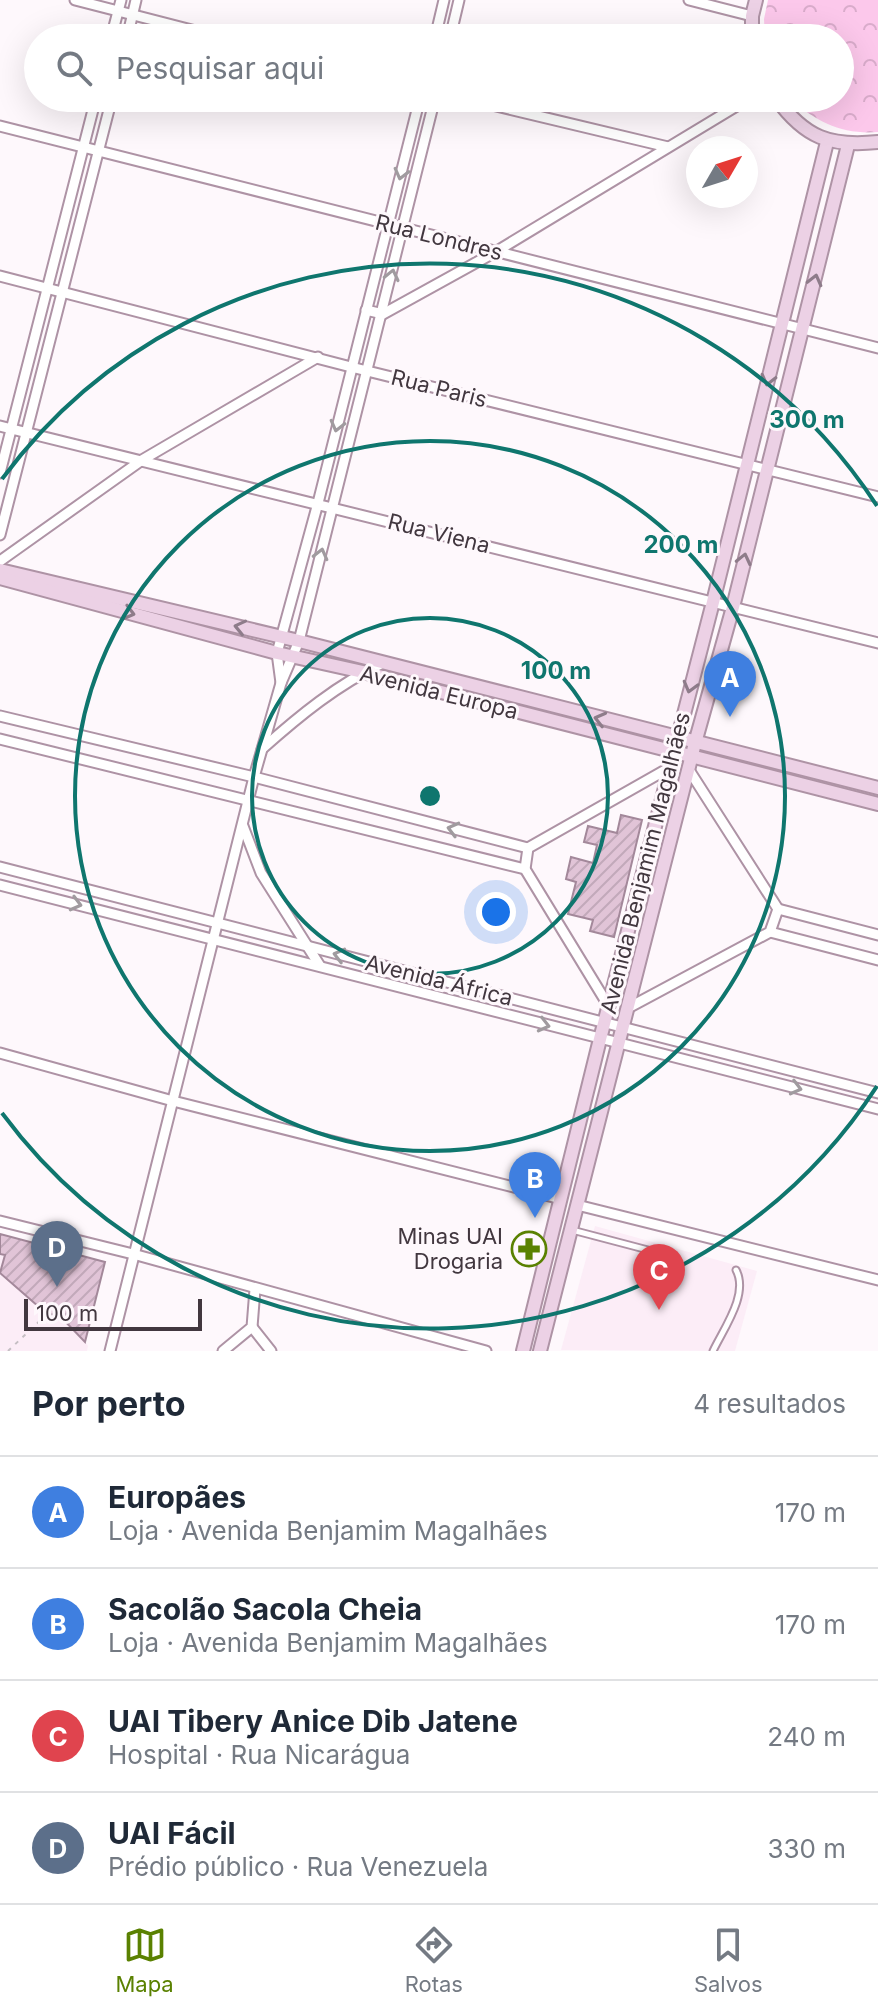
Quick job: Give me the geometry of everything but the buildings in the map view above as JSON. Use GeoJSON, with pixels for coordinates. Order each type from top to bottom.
{"type":"FeatureCollection","features":[{"type":"Feature","properties":{"kind":"main road"},"geometry":{"type":"LineString","coordinates":[[752,24],[756,0]]}},
{"type":"Feature","properties":{"kind":"main road"},"geometry":{"type":"LineString","coordinates":[[786,112],[827,142],[848,145],[878,142]]}},
{"type":"Feature","properties":{"kind":"main road","name":"Avenida Benjamim Magalhães"},"geometry":{"type":"LineString","coordinates":[[523,1351],[827,142]]}},
{"type":"Feature","properties":{"kind":"main road","name":"Avenida Benjamim Magalhães"},"geometry":{"type":"LineString","coordinates":[[540,1351],[695,743],[733,607],[848,145]]}},
{"type":"Feature","properties":{"kind":"main road","name":"Avenida Europa"},"geometry":{"type":"LineString","coordinates":[[0,570],[299,641],[878,788]]}},
{"type":"Feature","properties":{"kind":"main road","name":"Avenida Europa"},"geometry":{"type":"LineString","coordinates":[[0,578],[277,653],[363,672],[673,752],[690,764],[878,804]]}},
{"type":"Feature","properties":{"kind":"main road"},"geometry":{"type":"LineString","coordinates":[[648,847],[667,853]]}},
{"type":"Feature","properties":{"kind":"street"},"geometry":{"type":"LineString","coordinates":[[75,0],[168,24]]}},
{"type":"Feature","properties":{"kind":"street"},"geometry":{"type":"LineString","coordinates":[[115,24],[121,0]]}},
{"type":"Feature","properties":{"kind":"street"},"geometry":{"type":"LineString","coordinates":[[131,24],[136,0]]}},
{"type":"Feature","properties":{"kind":"street"},"geometry":{"type":"LineString","coordinates":[[439,24],[444,0]]}},
{"type":"Feature","properties":{"kind":"street"},"geometry":{"type":"LineString","coordinates":[[455,24],[459,0]]}},
{"type":"Feature","properties":{"kind":"street"},"geometry":{"type":"LineString","coordinates":[[689,0],[752,16]]}},
{"type":"Feature","properties":{"kind":"street"},"geometry":{"type":"LineString","coordinates":[[0,473],[92,112]]}},
{"type":"Feature","properties":{"kind":"street"},"geometry":{"type":"LineString","coordinates":[[0,535],[108,112]]}},
{"type":"Feature","properties":{"kind":"street"},"geometry":{"type":"LineString","coordinates":[[281,683],[277,653],[416,112]]}},
{"type":"Feature","properties":{"kind":"street"},"geometry":{"type":"LineString","coordinates":[[110,1351],[254,777],[281,683],[299,641],[431,112]]}},
{"type":"Feature","properties":{"kind":"street"},"geometry":{"type":"LineString","coordinates":[[522,112],[668,147]]}},
{"type":"Feature","properties":{"kind":"street"},"geometry":{"type":"LineString","coordinates":[[366,310],[383,314],[497,251],[727,112]]}},
{"type":"Feature","properties":{"kind":"street","name":"Rua Londres"},"geometry":{"type":"LineString","coordinates":[[0,126],[878,348]]}},
{"type":"Feature","properties":{"kind":"street","name":"Rua Paris"},"geometry":{"type":"LineString","coordinates":[[0,276],[351,367],[878,497]]}},
{"type":"Feature","properties":{"kind":"street"},"geometry":{"type":"LineString","coordinates":[[0,561],[142,460],[318,357]]}},
{"type":"Feature","properties":{"kind":"street","name":"Rua Viena"},"geometry":{"type":"LineString","coordinates":[[0,426],[878,643]]}},
{"type":"Feature","properties":{"kind":"street"},"geometry":{"type":"LineString","coordinates":[[262,749],[297,719],[363,672],[383,663]]}},
{"type":"Feature","properties":{"kind":"street"},"geometry":{"type":"LineString","coordinates":[[0,716],[254,777],[528,848],[669,768]]}},
{"type":"Feature","properties":{"kind":"street"},"geometry":{"type":"LineString","coordinates":[[0,739],[248,803],[525,869]]}},
{"type":"Feature","properties":{"kind":"street"},"geometry":{"type":"LineString","coordinates":[[690,764],[778,909],[878,935]]}},
{"type":"Feature","properties":{"kind":"street"},"geometry":{"type":"LineString","coordinates":[[243,826],[261,873],[320,967]]}},
{"type":"Feature","properties":{"kind":"street"},"geometry":{"type":"LineString","coordinates":[[528,848],[525,869],[608,1005]]}},
{"type":"Feature","properties":{"kind":"street","name":"Avenida África"},"geometry":{"type":"LineString","coordinates":[[0,867],[878,1093]]}},
{"type":"Feature","properties":{"kind":"street","name":"Avenida África"},"geometry":{"type":"LineString","coordinates":[[0,885],[878,1109]]}},
{"type":"Feature","properties":{"kind":"street"},"geometry":{"type":"LineString","coordinates":[[628,1008],[770,932],[778,909]]}},
{"type":"Feature","properties":{"kind":"street"},"geometry":{"type":"LineString","coordinates":[[770,932],[878,960]]}},
{"type":"Feature","properties":{"kind":"street"},"geometry":{"type":"LineString","coordinates":[[411,990],[415,974]]}},
{"type":"Feature","properties":{"kind":"street"},"geometry":{"type":"LineString","coordinates":[[0,1053],[173,1101],[561,1199]]}},
{"type":"Feature","properties":{"kind":"street"},"geometry":{"type":"LineString","coordinates":[[577,1205],[878,1280]]}},
{"type":"Feature","properties":{"kind":"street"},"geometry":{"type":"LineString","coordinates":[[0,1221],[133,1254],[486,1351]]}},
{"type":"Feature","properties":{"kind":"street"},"geometry":{"type":"LineString","coordinates":[[255,1289],[252,1327],[271,1351]]}},
{"type":"Feature","properties":{"kind":"street"},"geometry":{"type":"LineString","coordinates":[[223,1351],[252,1327]]}},
{"type":"Feature","properties":{"kind":"lane"},"geometry":{"type":"LineString","coordinates":[[571,1230],[648,1250]]}},
{"type":"Feature","properties":{"kind":"lane"},"geometry":{"type":"LineString","coordinates":[[713,1351],[741,1291],[741,1279],[736,1270]]}},
{"type":"Feature","properties":{"kind":"path"},"geometry":{"type":"LineString","coordinates":[[8,1351],[47,1314]]}},
{"type":"Feature","properties":{"kind":"shaded area"},"geometry":{"type":"Polygon","coordinates":[[[595,1226],[757,1271],[735,1351],[561,1350],[595,1226]]]}},
{"type":"Feature","properties":{"kind":"shaded area"},"geometry":{"type":"Polygon","coordinates":[[[0,1234],[105,1262],[85,1341],[87,1351],[0,1351],[0,1234]]]}},
{"type":"Feature","properties":{"kind":"green space"},"geometry":{"type":"Polygon","coordinates":[[[768,0],[878,0],[878,132],[842,129],[807,112],[854,112],[854,24],[764,24],[768,0]]]}},
{"type":"Feature","properties":{"kind":"place","name":"Europães"},"geometry":{"type":"Point","coordinates":[730,717]}},
{"type":"Feature","properties":{"kind":"place","name":"Sacolão Sacola Cheia"},"geometry":{"type":"Point","coordinates":[535,1218]}},
{"type":"Feature","properties":{"kind":"place","name":"Minas UAI Drogaria"},"geometry":{"type":"Point","coordinates":[529,1249]}},
{"type":"Feature","properties":{"kind":"place","name":"UAI Fácil"},"geometry":{"type":"Point","coordinates":[57,1287]}},
{"type":"Feature","properties":{"kind":"place","name":"UAI Tibery Anice Dib Jatene"},"geometry":{"type":"Point","coordinates":[659,1310]}}]}
